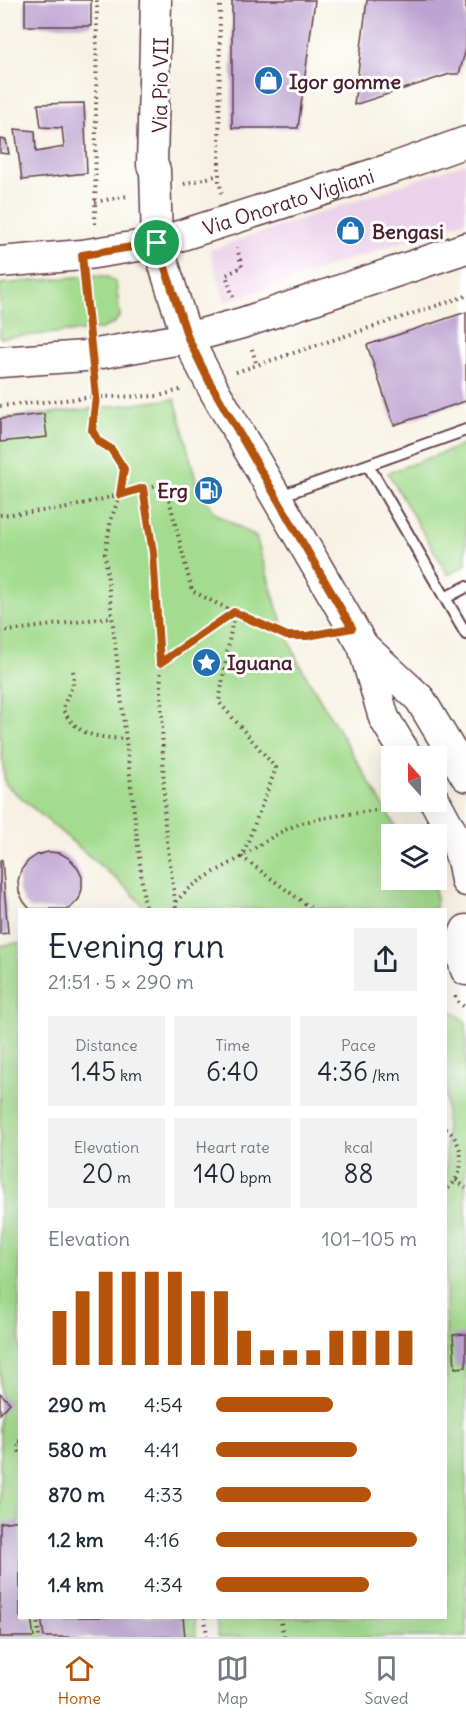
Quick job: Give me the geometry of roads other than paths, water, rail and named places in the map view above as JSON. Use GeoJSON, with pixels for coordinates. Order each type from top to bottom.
{"type":"FeatureCollection","features":[{"type":"Feature","properties":{"kind":"street","name":"Via Pio VII"},"geometry":{"type":"LineString","coordinates":[[156,0],[152,165],[155,170],[157,243],[188,338],[214,390],[357,637]]}},
{"type":"Feature","properties":{"kind":"street","name":"Via Pio VII"},"geometry":{"type":"LineString","coordinates":[[155,170],[158,166],[162,0]]}},
{"type":"Feature","properties":{"kind":"street","name":"Via Onorato Vigliani"},"geometry":{"type":"LineString","coordinates":[[0,262],[82,255],[157,243],[396,167],[466,142]]}},
{"type":"Feature","properties":{"kind":"street"},"geometry":{"type":"LineString","coordinates":[[0,362],[92,354],[188,338],[466,248]]}},
{"type":"Feature","properties":{"kind":"street"},"geometry":{"type":"LineString","coordinates":[[357,637],[384,718],[401,746]]}},
{"type":"Feature","properties":{"kind":"street"},"geometry":{"type":"LineString","coordinates":[[357,637],[420,699],[466,776]]}},
{"type":"Feature","properties":{"kind":"street"},"geometry":{"type":"LineString","coordinates":[[441,812],[455,838],[466,881]]}},
{"type":"Feature","properties":{"kind":"street"},"geometry":{"type":"LineString","coordinates":[[466,930],[462,938],[462,960],[466,970]]}},
{"type":"Feature","properties":{"kind":"lane"},"geometry":{"type":"LineString","coordinates":[[276,498],[466,430]]}},
{"type":"Feature","properties":{"kind":"lane"},"geometry":{"type":"LineString","coordinates":[[368,465],[466,634]]}},
{"type":"Feature","properties":{"kind":"lane"},"geometry":{"type":"LineString","coordinates":[[445,598],[466,587]]}},
{"type":"Feature","properties":{"kind":"place","name":"Igor gomme"},"geometry":{"type":"Point","coordinates":[268,81]}},
{"type":"Feature","properties":{"kind":"place","name":"Bengasi"},"geometry":{"type":"Point","coordinates":[351,231]}},
{"type":"Feature","properties":{"kind":"place","name":"Erg"},"geometry":{"type":"Point","coordinates":[209,490]}},
{"type":"Feature","properties":{"kind":"place","name":"Iguana"},"geometry":{"type":"Point","coordinates":[206,662]}}]}
